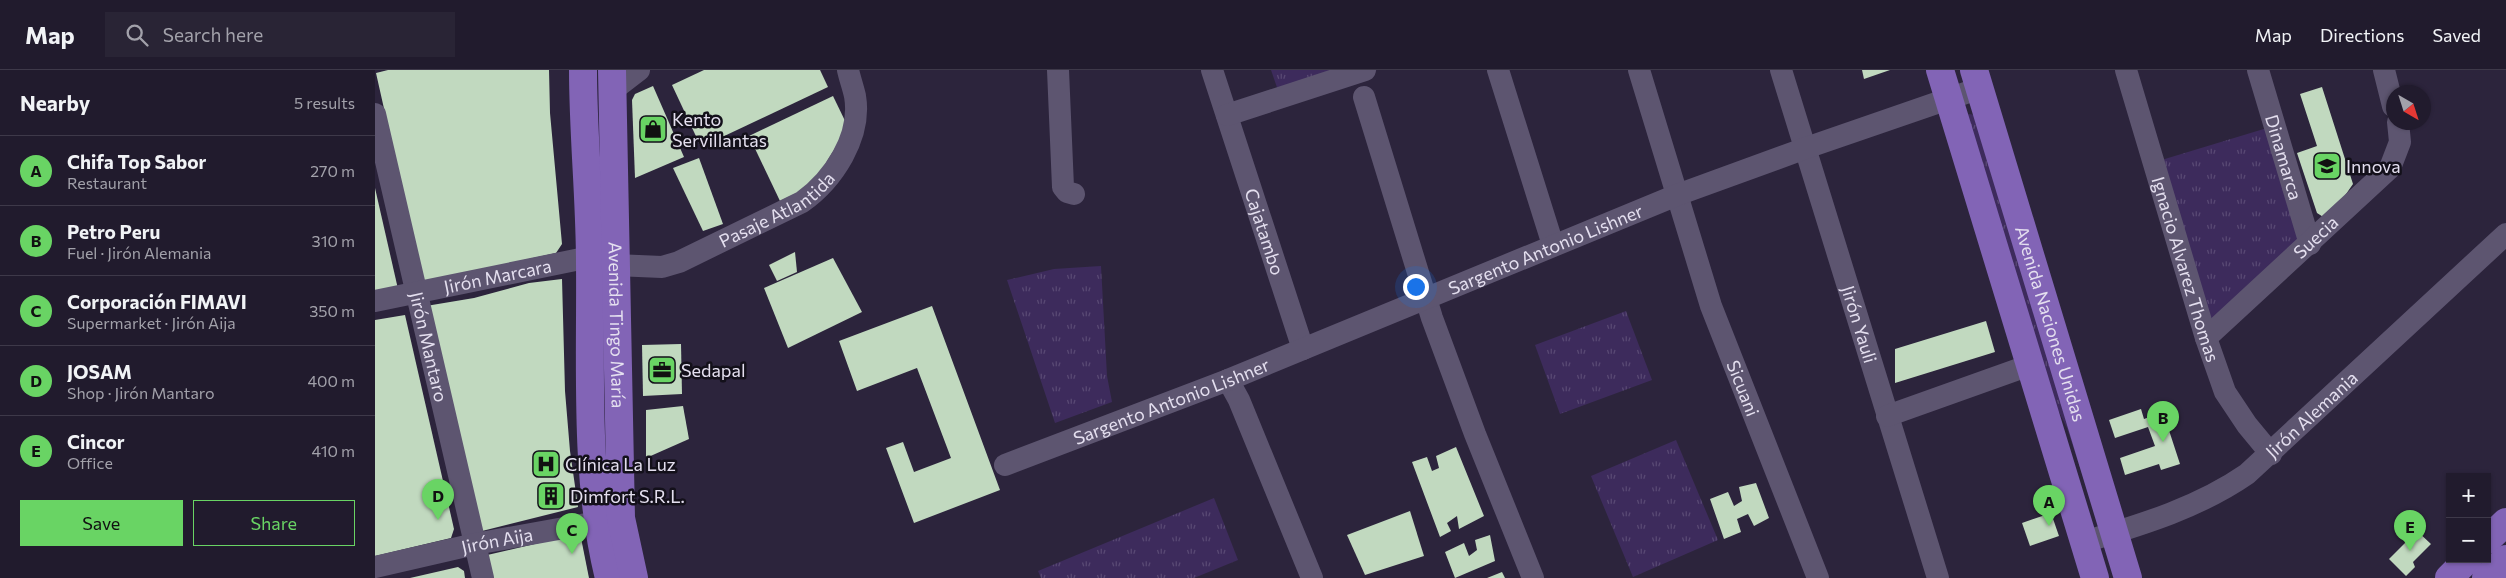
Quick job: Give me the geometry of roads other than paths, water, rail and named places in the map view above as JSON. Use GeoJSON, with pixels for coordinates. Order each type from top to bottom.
{"type":"FeatureCollection","features":[{"type":"Feature","properties":{"kind":"main road","name":"Avenida Naciones Unidas"},"geometry":{"type":"LineString","coordinates":[[1940,70],[2095,578]]}},
{"type":"Feature","properties":{"kind":"main road","name":"Avenida Tingo María"},"geometry":{"type":"LineString","coordinates":[[581,77],[603,261],[619,428],[609,519],[609,578]]}},
{"type":"Feature","properties":{"kind":"main road","name":"Avenida Naciones Unidas"},"geometry":{"type":"LineString","coordinates":[[1977,79],[2128,578]]}},
{"type":"Feature","properties":{"kind":"main road","name":"Avenida Tingo María"},"geometry":{"type":"LineString","coordinates":[[613,80],[592,427],[609,519],[634,578]]}},
{"type":"Feature","properties":{"kind":"main road"},"geometry":{"type":"LineString","coordinates":[[592,427],[619,428]]}},
{"type":"Feature","properties":{"kind":"main road"},"geometry":{"type":"LineString","coordinates":[[2491,536],[2506,522]]}},
{"type":"Feature","properties":{"kind":"main road"},"geometry":{"type":"LineString","coordinates":[[2486,578],[2506,559]]}},
{"type":"Feature","properties":{"kind":"main road"},"geometry":{"type":"LineString","coordinates":[[2449,578],[2464,563]]}},
{"type":"Feature","properties":{"kind":"street"},"geometry":{"type":"LineString","coordinates":[[613,80],[639,70]]}},
{"type":"Feature","properties":{"kind":"street","name":"Pasaje Atlantida"},"geometry":{"type":"LineString","coordinates":[[603,261],[662,267],[679,262],[802,202],[819,190],[838,166],[855,122],[855,98],[848,70]]}},
{"type":"Feature","properties":{"kind":"street"},"geometry":{"type":"LineString","coordinates":[[1059,70],[1063,186],[1067,192],[1074,194]]}},
{"type":"Feature","properties":{"kind":"street","name":"Cajatambo"},"geometry":{"type":"LineString","coordinates":[[1213,70],[1303,349]]}},
{"type":"Feature","properties":{"kind":"street"},"geometry":{"type":"LineString","coordinates":[[1227,115],[1365,70]]}},
{"type":"Feature","properties":{"kind":"street"},"geometry":{"type":"LineString","coordinates":[[1498,70],[1553,245]]}},
{"type":"Feature","properties":{"kind":"street","name":"Sicuani"},"geometry":{"type":"LineString","coordinates":[[1639,70],[1711,306],[1818,578]]}},
{"type":"Feature","properties":{"kind":"street","name":"Jirón Yauli"},"geometry":{"type":"LineString","coordinates":[[1781,70],[1938,578]]}},
{"type":"Feature","properties":{"kind":"street","name":"Ignacio Alvarez Thomas"},"geometry":{"type":"LineString","coordinates":[[2127,70],[2206,338],[2225,392],[2247,425],[2271,454]]}},
{"type":"Feature","properties":{"kind":"street","name":"Dinamarca"},"geometry":{"type":"LineString","coordinates":[[2258,70],[2310,244]]}},
{"type":"Feature","properties":{"kind":"street"},"geometry":{"type":"LineString","coordinates":[[2384,70],[2388,85]]}},
{"type":"Feature","properties":{"kind":"street","name":"Sargento Antonio Lishner"},"geometry":{"type":"LineString","coordinates":[[1005,465],[1228,380],[1425,297],[1677,195],[1949,99],[1977,79]]}},
{"type":"Feature","properties":{"kind":"street"},"geometry":{"type":"LineString","coordinates":[[1364,97],[1425,297],[1475,434],[1533,578]]}},
{"type":"Feature","properties":{"kind":"street","name":"Jirón Mantaro"},"geometry":{"type":"LineString","coordinates":[[375,114],[418,292],[483,578]]}},
{"type":"Feature","properties":{"kind":"street","name":"Suecia"},"geometry":{"type":"LineString","coordinates":[[2206,338],[2310,244],[2390,168],[2400,142],[2399,130]]}},
{"type":"Feature","properties":{"kind":"street","name":"Jirón Alemania"},"geometry":{"type":"LineString","coordinates":[[2084,542],[2197,504],[2222,491],[2271,454],[2506,234]]}},
{"type":"Feature","properties":{"kind":"street","name":"Jirón Marcara"},"geometry":{"type":"LineString","coordinates":[[375,301],[603,261]]}},
{"type":"Feature","properties":{"kind":"street"},"geometry":{"type":"LineString","coordinates":[[1887,416],[2030,365]]}},
{"type":"Feature","properties":{"kind":"street"},"geometry":{"type":"LineString","coordinates":[[1228,380],[1239,400],[1312,578]]}},
{"type":"Feature","properties":{"kind":"street","name":"Jirón Aija"},"geometry":{"type":"LineString","coordinates":[[375,567],[475,544],[609,519]]}},
{"type":"Feature","properties":{"kind":"place","name":"Kento Servillantas"},"geometry":{"type":"Point","coordinates":[653,129]}},
{"type":"Feature","properties":{"kind":"place","name":"Innova"},"geometry":{"type":"Point","coordinates":[2327,166]}},
{"type":"Feature","properties":{"kind":"place","name":"Sedapal"},"geometry":{"type":"Point","coordinates":[662,370]}},
{"type":"Feature","properties":{"kind":"place","name":"Petro Peru"},"geometry":{"type":"Point","coordinates":[2163,442]}},
{"type":"Feature","properties":{"kind":"place","name":"Clínica La Luz"},"geometry":{"type":"Point","coordinates":[546,464]}},
{"type":"Feature","properties":{"kind":"place","name":"Dimfort S.R.L."},"geometry":{"type":"Point","coordinates":[551,496]}},
{"type":"Feature","properties":{"kind":"place","name":"JOSAM"},"geometry":{"type":"Point","coordinates":[438,520]}},
{"type":"Feature","properties":{"kind":"place","name":"Chifa Top Sabor"},"geometry":{"type":"Point","coordinates":[2049,526]}},
{"type":"Feature","properties":{"kind":"place","name":"Cincor"},"geometry":{"type":"Point","coordinates":[2410,551]}},
{"type":"Feature","properties":{"kind":"place","name":"Corporación FIMAVI"},"geometry":{"type":"Point","coordinates":[572,554]}}]}
